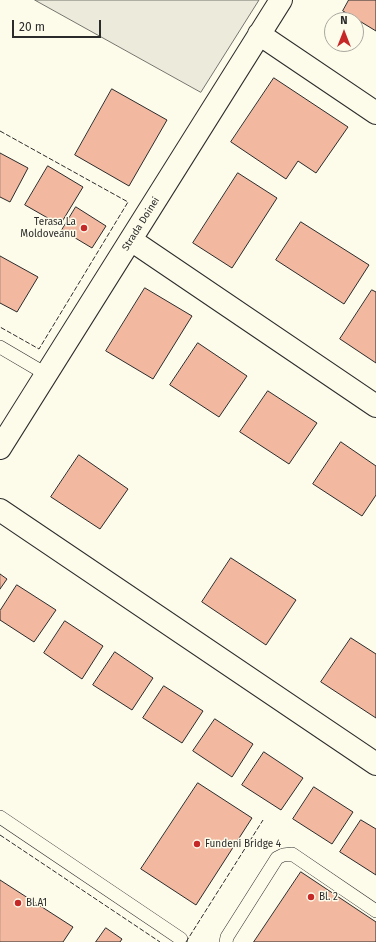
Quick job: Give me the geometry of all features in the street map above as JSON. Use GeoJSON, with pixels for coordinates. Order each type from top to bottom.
{"type":"FeatureCollection","features":[{"type":"Feature","properties":{"kind":"street","name":"Strada Doinei"},"geometry":{"type":"LineString","coordinates":[[0,448],[281,0]]}},
{"type":"Feature","properties":{"kind":"street"},"geometry":{"type":"LineString","coordinates":[[259,34],[376,113]]}},
{"type":"Feature","properties":{"kind":"street"},"geometry":{"type":"LineString","coordinates":[[131,240],[376,406]]}},
{"type":"Feature","properties":{"kind":"street"},"geometry":{"type":"LineString","coordinates":[[0,510],[376,764]]}},
{"type":"Feature","properties":{"kind":"lane"},"geometry":{"type":"LineString","coordinates":[[0,347],[46,374]]}},
{"type":"Feature","properties":{"kind":"lane"},"geometry":{"type":"LineString","coordinates":[[0,817],[181,940]]}},
{"type":"Feature","properties":{"kind":"lane"},"geometry":{"type":"LineString","coordinates":[[226,942],[227,936],[277,858],[283,855],[292,854],[376,911]]}},
{"type":"Feature","properties":{"kind":"shaded area"},"geometry":{"type":"Polygon","coordinates":[[[35,0],[259,0],[201,92],[35,0]]]}},
{"type":"Feature","properties":{"kind":"building"},"geometry":{"type":"Polygon","coordinates":[[[349,0],[376,0],[376,31],[364,24],[364,12],[343,11],[349,0]]]}},
{"type":"Feature","properties":{"kind":"building"},"geometry":{"type":"Polygon","coordinates":[[[274,78],[348,127],[316,173],[298,161],[286,179],[231,142],[274,78]]]}},
{"type":"Feature","properties":{"kind":"building"},"geometry":{"type":"Polygon","coordinates":[[[112,89],[167,120],[129,186],[75,155],[112,89]]]}},
{"type":"Feature","properties":{"kind":"building"},"geometry":{"type":"Polygon","coordinates":[[[0,153],[28,168],[10,202],[0,197],[0,153]]]}},
{"type":"Feature","properties":{"kind":"building"},"geometry":{"type":"Polygon","coordinates":[[[48,166],[83,187],[60,225],[25,205],[48,166]]]}},
{"type":"Feature","properties":{"kind":"building"},"geometry":{"type":"Polygon","coordinates":[[[238,173],[277,198],[232,268],[193,243],[238,173]]]}},
{"type":"Feature","properties":{"kind":"building","name":"Terasa La Moldoveanu"},"geometry":{"type":"Polygon","coordinates":[[[76,207],[106,226],[92,248],[62,230],[76,207]]]}},
{"type":"Feature","properties":{"kind":"building"},"geometry":{"type":"Polygon","coordinates":[[[301,222],[369,265],[344,304],[276,260],[301,222]]]}},
{"type":"Feature","properties":{"kind":"building"},"geometry":{"type":"Polygon","coordinates":[[[0,256],[38,277],[17,312],[0,303],[0,256]]]}},
{"type":"Feature","properties":{"kind":"building"},"geometry":{"type":"Polygon","coordinates":[[[145,288],[192,316],[153,379],[106,351],[145,288]]]}},
{"type":"Feature","properties":{"kind":"building"},"geometry":{"type":"Polygon","coordinates":[[[372,290],[376,292],[376,363],[340,339],[372,290]]]}},
{"type":"Feature","properties":{"kind":"building"},"geometry":{"type":"Polygon","coordinates":[[[198,343],[247,376],[219,417],[170,385],[198,343]]]}},
{"type":"Feature","properties":{"kind":"building"},"geometry":{"type":"Polygon","coordinates":[[[268,391],[317,423],[289,464],[240,432],[268,391]]]}},
{"type":"Feature","properties":{"kind":"building"},"geometry":{"type":"Polygon","coordinates":[[[341,442],[376,466],[376,495],[362,516],[313,484],[341,442]]]}},
{"type":"Feature","properties":{"kind":"building"},"geometry":{"type":"Polygon","coordinates":[[[79,455],[128,489],[100,529],[51,497],[79,455]]]}},
{"type":"Feature","properties":{"kind":"building"},"geometry":{"type":"Polygon","coordinates":[[[231,558],[296,600],[266,645],[202,602],[231,558]]]}},
{"type":"Feature","properties":{"kind":"building"},"geometry":{"type":"Polygon","coordinates":[[[0,574],[7,579],[0,589],[0,574]]]}},
{"type":"Feature","properties":{"kind":"building"},"geometry":{"type":"Polygon","coordinates":[[[17,585],[56,610],[34,642],[0,620],[0,611],[17,585]]]}},
{"type":"Feature","properties":{"kind":"building"},"geometry":{"type":"Polygon","coordinates":[[[65,621],[103,646],[82,679],[44,653],[65,621]]]}},
{"type":"Feature","properties":{"kind":"building"},"geometry":{"type":"Polygon","coordinates":[[[351,638],[376,654],[376,718],[321,682],[351,638]]]}},
{"type":"Feature","properties":{"kind":"building"},"geometry":{"type":"Polygon","coordinates":[[[115,652],[153,678],[132,710],[93,685],[115,652]]]}},
{"type":"Feature","properties":{"kind":"building"},"geometry":{"type":"Polygon","coordinates":[[[164,686],[203,711],[182,743],[143,718],[164,686]]]}},
{"type":"Feature","properties":{"kind":"building"},"geometry":{"type":"Polygon","coordinates":[[[215,719],[253,744],[232,777],[193,751],[215,719]]]}},
{"type":"Feature","properties":{"kind":"building"},"geometry":{"type":"Polygon","coordinates":[[[264,752],[303,778],[281,810],[242,785],[264,752]]]}},
{"type":"Feature","properties":{"kind":"building","name":"Fundeni Bridge 4"},"geometry":{"type":"Polygon","coordinates":[[[198,783],[252,818],[196,905],[141,869],[198,783]]]}},
{"type":"Feature","properties":{"kind":"building"},"geometry":{"type":"Polygon","coordinates":[[[314,787],[353,812],[332,844],[293,819],[314,787]]]}},
{"type":"Feature","properties":{"kind":"building"},"geometry":{"type":"Polygon","coordinates":[[[361,820],[376,829],[376,875],[340,852],[361,820]]]}},
{"type":"Feature","properties":{"kind":"building","name":"Bl. 2"},"geometry":{"type":"Polygon","coordinates":[[[301,872],[376,922],[376,942],[254,942],[301,872]]]}},
{"type":"Feature","properties":{"kind":"building","name":"Bl.A1"},"geometry":{"type":"Polygon","coordinates":[[[0,880],[73,927],[63,942],[0,942],[0,880]]]}},
{"type":"Feature","properties":{"kind":"building"},"geometry":{"type":"Polygon","coordinates":[[[106,928],[122,939],[120,942],[96,942],[106,928]]]}},
{"type":"Feature","properties":{"kind":"fence"},"geometry":{"type":"LineString","coordinates":[[0,131],[128,202],[39,349],[0,327]]}},
{"type":"Feature","properties":{"kind":"fence"},"geometry":{"type":"LineString","coordinates":[[186,942],[263,820]]}},
{"type":"Feature","properties":{"kind":"fence"},"geometry":{"type":"LineString","coordinates":[[0,835],[160,942]]}},
{"type":"Feature","properties":{"kind":"place","name":"Terasa La Moldoveanu"},"geometry":{"type":"Point","coordinates":[84,228]}},
{"type":"Feature","properties":{"kind":"place","name":"Fundeni Bridge 4"},"geometry":{"type":"Point","coordinates":[197,844]}},
{"type":"Feature","properties":{"kind":"place","name":"Bl. 2"},"geometry":{"type":"Point","coordinates":[311,897]}},
{"type":"Feature","properties":{"kind":"place","name":"Bl.A1"},"geometry":{"type":"Point","coordinates":[18,903]}}]}
